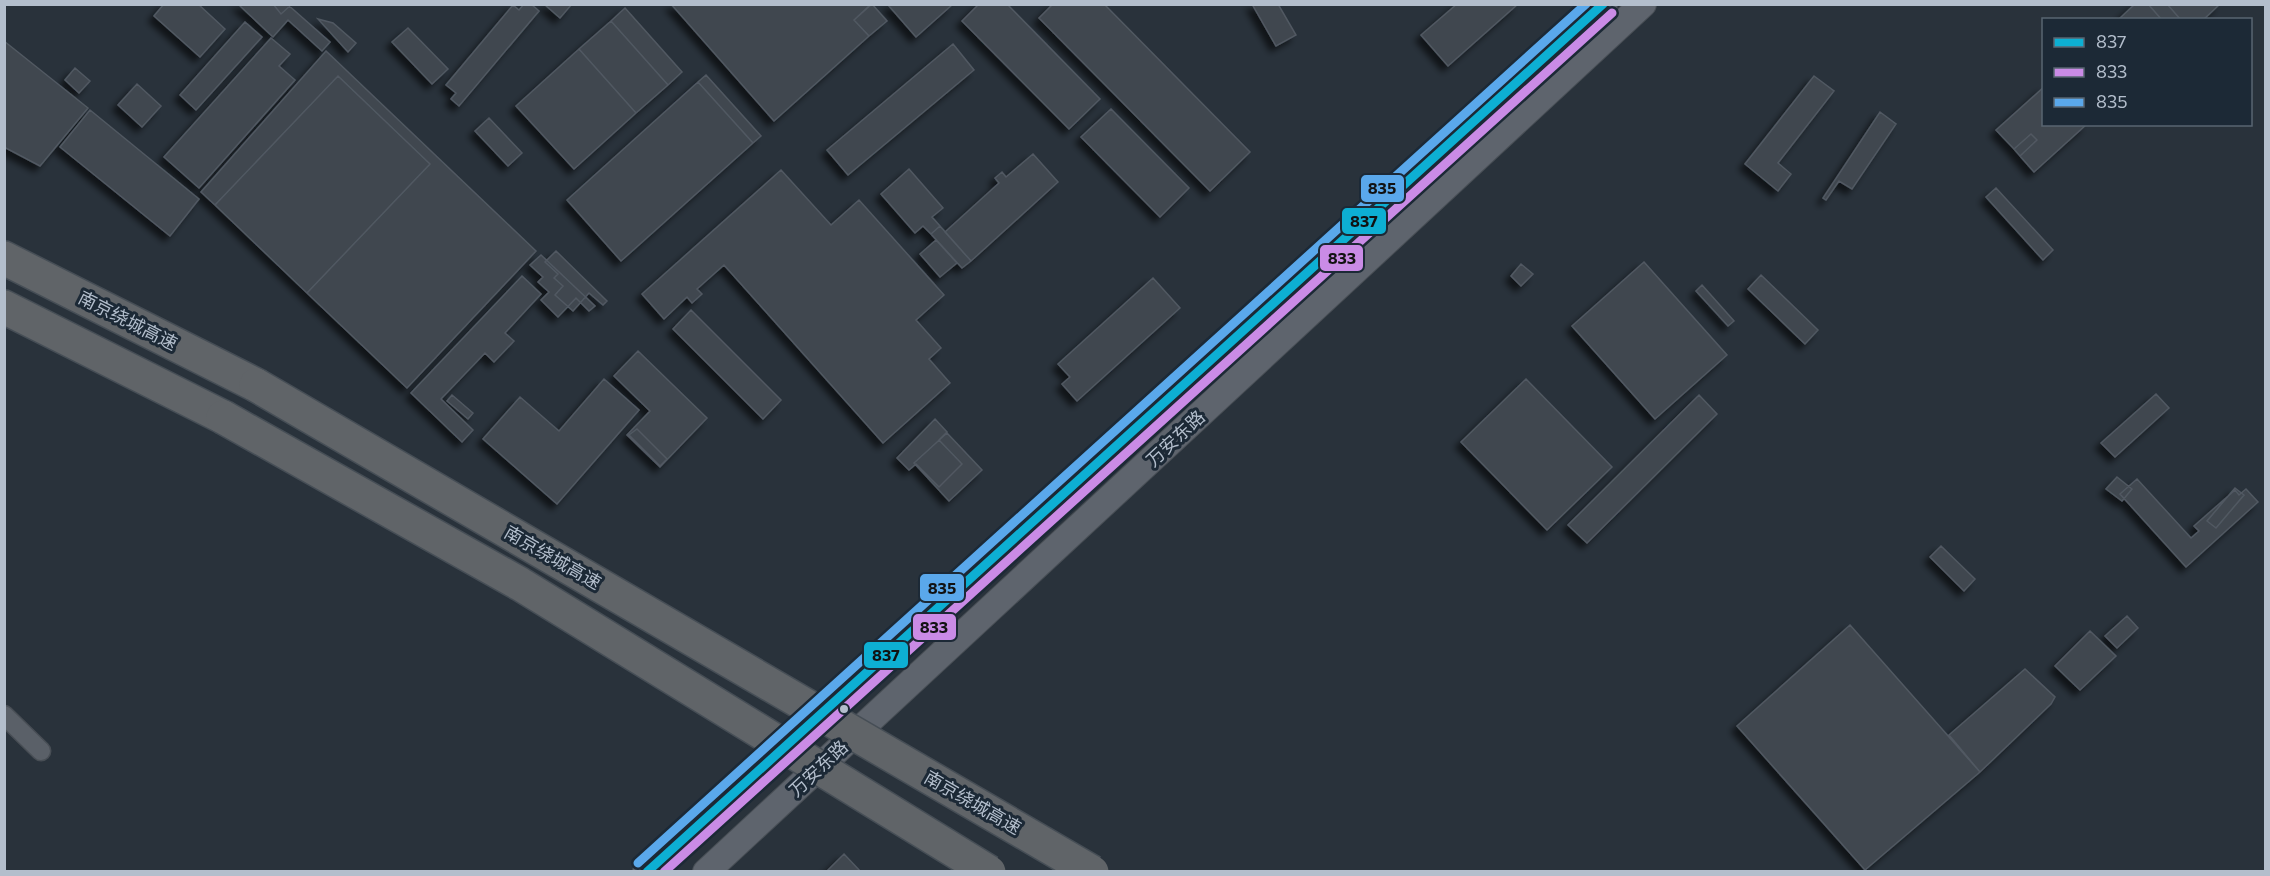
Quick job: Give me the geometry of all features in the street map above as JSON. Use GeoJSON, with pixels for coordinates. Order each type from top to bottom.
{"type":"FeatureCollection","features":[{"type":"Feature","properties":{"kind":"highway","name":"南京绕城高速"},"geometry":{"type":"LineString","coordinates":[[4,258],[256,385],[1092,872]]}},
{"type":"Feature","properties":{"kind":"highway"},"geometry":{"type":"LineString","coordinates":[[4,307],[223,417],[520,584],[989,872]]}},
{"type":"Feature","properties":{"kind":"main road","name":"万安东路"},"geometry":{"type":"LineString","coordinates":[[646,872],[1604,4]]}},
{"type":"Feature","properties":{"kind":"main road","name":"万安东路"},"geometry":{"type":"LineString","coordinates":[[706,872],[1643,4]]}},
{"type":"Feature","properties":{"kind":"street"},"geometry":{"type":"LineString","coordinates":[[4,715],[41,751]]}},
{"type":"Feature","properties":{"kind":"building"},"geometry":{"type":"Polygon","coordinates":[[[164,4],[198,4],[225,29],[200,57],[154,16],[164,4]]]}},
{"type":"Feature","properties":{"kind":"building"},"geometry":{"type":"Polygon","coordinates":[[[238,4],[287,4],[330,42],[322,51],[288,20],[273,37],[238,4]]]}},
{"type":"Feature","properties":{"kind":"building"},"geometry":{"type":"Polygon","coordinates":[[[273,4],[292,4],[281,14],[273,4]]]}},
{"type":"Feature","properties":{"kind":"building"},"geometry":{"type":"Polygon","coordinates":[[[524,4],[531,4],[539,11],[459,106],[451,99],[456,93],[446,85],[513,5],[519,10],[524,4]]]}},
{"type":"Feature","properties":{"kind":"building"},"geometry":{"type":"Polygon","coordinates":[[[544,4],[572,4],[560,18],[544,4]]]}},
{"type":"Feature","properties":{"kind":"building"},"geometry":{"type":"Polygon","coordinates":[[[671,4],[871,4],[854,20],[869,36],[774,121],[671,4]]]}},
{"type":"Feature","properties":{"kind":"building"},"geometry":{"type":"Polygon","coordinates":[[[872,4],[887,21],[869,36],[854,20],[872,4]]]}},
{"type":"Feature","properties":{"kind":"building"},"geometry":{"type":"Polygon","coordinates":[[[891,4],[953,4],[916,37],[889,6],[891,4]]]}},
{"type":"Feature","properties":{"kind":"building"},"geometry":{"type":"Polygon","coordinates":[[[979,4],[1007,4],[1100,99],[1069,129],[962,21],[979,4]]]}},
{"type":"Feature","properties":{"kind":"building"},"geometry":{"type":"Polygon","coordinates":[[[1053,4],[1104,4],[1250,152],[1210,191],[1039,18],[1053,4]]]}},
{"type":"Feature","properties":{"kind":"building"},"geometry":{"type":"Polygon","coordinates":[[[1252,4],[1278,4],[1296,35],[1276,46],[1252,4]]]}},
{"type":"Feature","properties":{"kind":"building"},"geometry":{"type":"Polygon","coordinates":[[[1457,4],[1518,4],[1448,66],[1421,35],[1457,4]]]}},
{"type":"Feature","properties":{"kind":"building"},"geometry":{"type":"Polygon","coordinates":[[[2135,4],[2148,4],[2160,18],[2120,18],[2135,4]]]}},
{"type":"Feature","properties":{"kind":"building"},"geometry":{"type":"Polygon","coordinates":[[[2148,4],[2167,4],[2179,18],[2160,18],[2148,4]]]}},
{"type":"Feature","properties":{"kind":"building"},"geometry":{"type":"Polygon","coordinates":[[[2167,4],[2220,4],[2205,18],[2179,18],[2167,4]]]}},
{"type":"Feature","properties":{"kind":"building"},"geometry":{"type":"Polygon","coordinates":[[[625,8],[682,72],[668,85],[611,21],[625,8]]]}},
{"type":"Feature","properties":{"kind":"building"},"geometry":{"type":"Polygon","coordinates":[[[318,19],[333,23],[356,43],[348,52],[318,19]]]}},
{"type":"Feature","properties":{"kind":"building"},"geometry":{"type":"Polygon","coordinates":[[[611,21],[668,85],[636,113],[579,49],[611,21]]]}},
{"type":"Feature","properties":{"kind":"building"},"geometry":{"type":"Polygon","coordinates":[[[245,22],[262,37],[196,110],[180,95],[245,22]]]}},
{"type":"Feature","properties":{"kind":"building"},"geometry":{"type":"Polygon","coordinates":[[[408,28],[448,69],[432,84],[392,42],[408,28]]]}},
{"type":"Feature","properties":{"kind":"building"},"geometry":{"type":"Polygon","coordinates":[[[271,38],[290,54],[279,66],[295,80],[199,188],[164,157],[271,38]]]}},
{"type":"Feature","properties":{"kind":"building"},"geometry":{"type":"Polygon","coordinates":[[[4,41],[88,108],[40,166],[4,147],[4,41]]]}},
{"type":"Feature","properties":{"kind":"building"},"geometry":{"type":"Polygon","coordinates":[[[953,44],[974,70],[848,175],[827,150],[953,44]]]}},
{"type":"Feature","properties":{"kind":"building"},"geometry":{"type":"Polygon","coordinates":[[[579,49],[636,113],[574,169],[516,106],[579,49]]]}},
{"type":"Feature","properties":{"kind":"building"},"geometry":{"type":"Polygon","coordinates":[[[326,51],[536,251],[407,388],[307,293],[430,164],[338,76],[215,205],[201,192],[326,51]]]}},
{"type":"Feature","properties":{"kind":"building"},"geometry":{"type":"Polygon","coordinates":[[[75,68],[90,81],[79,93],[65,80],[75,68]]]}},
{"type":"Feature","properties":{"kind":"building"},"geometry":{"type":"Polygon","coordinates":[[[706,75],[761,136],[753,143],[698,82],[706,75]]]}},
{"type":"Feature","properties":{"kind":"building"},"geometry":{"type":"Polygon","coordinates":[[[338,76],[430,164],[307,293],[215,205],[338,76]]]}},
{"type":"Feature","properties":{"kind":"building"},"geometry":{"type":"Polygon","coordinates":[[[1814,76],[1834,91],[1778,163],[1791,174],[1778,191],[1745,164],[1814,76]]]}},
{"type":"Feature","properties":{"kind":"building"},"geometry":{"type":"Polygon","coordinates":[[[698,82],[753,143],[621,261],[567,200],[698,82]]]}},
{"type":"Feature","properties":{"kind":"building"},"geometry":{"type":"Polygon","coordinates":[[[137,84],[161,106],[142,127],[118,105],[137,84]]]}},
{"type":"Feature","properties":{"kind":"building"},"geometry":{"type":"Polygon","coordinates":[[[2042,89],[2042,126],[2085,126],[2034,172],[2020,156],[2037,140],[2031,134],[2014,149],[1996,130],[2042,89]]]}},
{"type":"Feature","properties":{"kind":"building"},"geometry":{"type":"Polygon","coordinates":[[[1111,109],[1189,188],[1160,217],[1081,137],[1111,109]]]}},
{"type":"Feature","properties":{"kind":"building"},"geometry":{"type":"Polygon","coordinates":[[[90,110],[199,199],[170,236],[60,147],[90,110]]]}},
{"type":"Feature","properties":{"kind":"building"},"geometry":{"type":"Polygon","coordinates":[[[1880,112],[1896,124],[1852,189],[1839,181],[1826,200],[1823,198],[1880,112]]]}},
{"type":"Feature","properties":{"kind":"building"},"geometry":{"type":"Polygon","coordinates":[[[489,118],[522,153],[508,166],[475,131],[489,118]]]}},
{"type":"Feature","properties":{"kind":"building"},"geometry":{"type":"Polygon","coordinates":[[[2031,134],[2037,140],[2020,156],[2014,149],[2031,134]]]}},
{"type":"Feature","properties":{"kind":"building"},"geometry":{"type":"Polygon","coordinates":[[[1033,154],[1058,182],[971,261],[945,232],[999,183],[995,178],[1002,172],[1006,177],[1033,154]]]}},
{"type":"Feature","properties":{"kind":"building"},"geometry":{"type":"Polygon","coordinates":[[[909,169],[943,208],[932,217],[940,226],[931,234],[923,226],[915,233],[881,194],[909,169]]]}},
{"type":"Feature","properties":{"kind":"building"},"geometry":{"type":"Polygon","coordinates":[[[781,170],[831,225],[859,200],[944,295],[916,320],[941,348],[929,359],[950,383],[883,443],[724,265],[697,289],[702,294],[692,303],[687,297],[664,319],[642,294],[781,170]]]}},
{"type":"Feature","properties":{"kind":"building"},"geometry":{"type":"Polygon","coordinates":[[[1996,188],[2053,250],[2043,260],[1986,197],[1996,188]]]}},
{"type":"Feature","properties":{"kind":"building"},"geometry":{"type":"Polygon","coordinates":[[[940,226],[971,261],[962,268],[931,234],[940,226]]]}},
{"type":"Feature","properties":{"kind":"building"},"geometry":{"type":"Polygon","coordinates":[[[936,240],[957,263],[940,277],[920,254],[936,240]]]}},
{"type":"Feature","properties":{"kind":"building"},"geometry":{"type":"Polygon","coordinates":[[[556,251],[607,301],[603,305],[589,293],[573,311],[555,295],[563,286],[554,278],[558,274],[545,262],[556,251]]]}},
{"type":"Feature","properties":{"kind":"building"},"geometry":{"type":"Polygon","coordinates":[[[541,255],[595,306],[589,311],[576,298],[558,317],[541,300],[549,292],[538,282],[543,277],[530,265],[541,255]]]}},
{"type":"Feature","properties":{"kind":"building"},"geometry":{"type":"Polygon","coordinates":[[[1644,262],[1727,355],[1655,419],[1572,326],[1644,262]]]}},
{"type":"Feature","properties":{"kind":"building"},"geometry":{"type":"Polygon","coordinates":[[[1521,264],[1533,274],[1521,286],[1511,276],[1521,264]]]}},
{"type":"Feature","properties":{"kind":"building"},"geometry":{"type":"Polygon","coordinates":[[[1761,275],[1818,330],[1805,344],[1748,289],[1761,275]]]}},
{"type":"Feature","properties":{"kind":"building"},"geometry":{"type":"Polygon","coordinates":[[[522,276],[541,294],[505,333],[514,341],[494,362],[485,353],[441,399],[473,430],[462,442],[411,393],[522,276]]]}},
{"type":"Feature","properties":{"kind":"building"},"geometry":{"type":"Polygon","coordinates":[[[1153,278],[1180,308],[1077,401],[1062,384],[1070,377],[1058,364],[1153,278]]]}},
{"type":"Feature","properties":{"kind":"building"},"geometry":{"type":"Polygon","coordinates":[[[1702,285],[1734,321],[1728,326],[1696,291],[1702,285]]]}},
{"type":"Feature","properties":{"kind":"building"},"geometry":{"type":"Polygon","coordinates":[[[691,310],[781,400],[763,419],[673,329],[691,310]]]}},
{"type":"Feature","properties":{"kind":"building"},"geometry":{"type":"Polygon","coordinates":[[[638,351],[707,418],[660,467],[627,435],[650,411],[614,376],[638,351]]]}},
{"type":"Feature","properties":{"kind":"building"},"geometry":{"type":"Polygon","coordinates":[[[604,379],[639,410],[557,504],[483,439],[520,397],[559,431],[604,379]]]}},
{"type":"Feature","properties":{"kind":"building"},"geometry":{"type":"Polygon","coordinates":[[[1526,379],[1612,467],[1547,530],[1461,442],[1526,379]]]}},
{"type":"Feature","properties":{"kind":"building"},"geometry":{"type":"Polygon","coordinates":[[[2156,394],[2169,408],[2115,457],[2101,443],[2156,394]]]}},
{"type":"Feature","properties":{"kind":"building"},"geometry":{"type":"Polygon","coordinates":[[[452,395],[473,413],[468,419],[447,401],[452,395]]]}},
{"type":"Feature","properties":{"kind":"building"},"geometry":{"type":"Polygon","coordinates":[[[1699,395],[1717,414],[1587,543],[1568,525],[1699,395]]]}},
{"type":"Feature","properties":{"kind":"building"},"geometry":{"type":"Polygon","coordinates":[[[935,419],[947,432],[939,440],[962,464],[939,487],[916,464],[909,470],[897,458],[935,419]]]}},
{"type":"Feature","properties":{"kind":"building"},"geometry":{"type":"Polygon","coordinates":[[[637,429],[667,459],[660,466],[629,435],[637,429]]]}},
{"type":"Feature","properties":{"kind":"building"},"geometry":{"type":"Polygon","coordinates":[[[947,433],[982,470],[949,501],[914,463],[947,433]]]}},
{"type":"Feature","properties":{"kind":"building"},"geometry":{"type":"Polygon","coordinates":[[[2117,477],[2132,489],[2122,501],[2106,489],[2117,477]]]}},
{"type":"Feature","properties":{"kind":"building"},"geometry":{"type":"Polygon","coordinates":[[[2137,479],[2191,538],[2199,531],[2194,526],[2235,490],[2239,495],[2246,489],[2258,502],[2186,567],[2120,494],[2137,479]]]}},
{"type":"Feature","properties":{"kind":"building"},"geometry":{"type":"Polygon","coordinates":[[[2235,488],[2244,495],[2216,528],[2207,521],[2235,488]]]}},
{"type":"Feature","properties":{"kind":"building"},"geometry":{"type":"Polygon","coordinates":[[[1941,546],[1975,579],[1964,591],[1930,557],[1941,546]]]}},
{"type":"Feature","properties":{"kind":"building"},"geometry":{"type":"Polygon","coordinates":[[[2127,616],[2138,628],[2117,648],[2105,636],[2127,616]]]}},
{"type":"Feature","properties":{"kind":"building"},"geometry":{"type":"Polygon","coordinates":[[[1850,625],[1980,772],[1865,870],[1737,726],[1850,625]]]}},
{"type":"Feature","properties":{"kind":"building"},"geometry":{"type":"Polygon","coordinates":[[[2090,631],[2116,656],[2080,690],[2055,666],[2090,631]]]}},
{"type":"Feature","properties":{"kind":"building"},"geometry":{"type":"Polygon","coordinates":[[[2025,669],[2055,697],[2051,704],[1980,772],[1949,735],[2025,669]]]}},
{"type":"Feature","properties":{"kind":"building"},"geometry":{"type":"Polygon","coordinates":[[[844,854],[861,872],[826,872],[844,854]]]}},
{"type":"Feature","properties":{"kind":"transit line","name":"835"},"geometry":{"type":"LineString","coordinates":[[638,863],[1586,4]]}},
{"type":"Feature","properties":{"kind":"transit line","name":"837"},"geometry":{"type":"LineString","coordinates":[[647,872],[1603,4]]}},
{"type":"Feature","properties":{"kind":"transit line","name":"833"},"geometry":{"type":"LineString","coordinates":[[664,872],[1612,13]]}}]}
